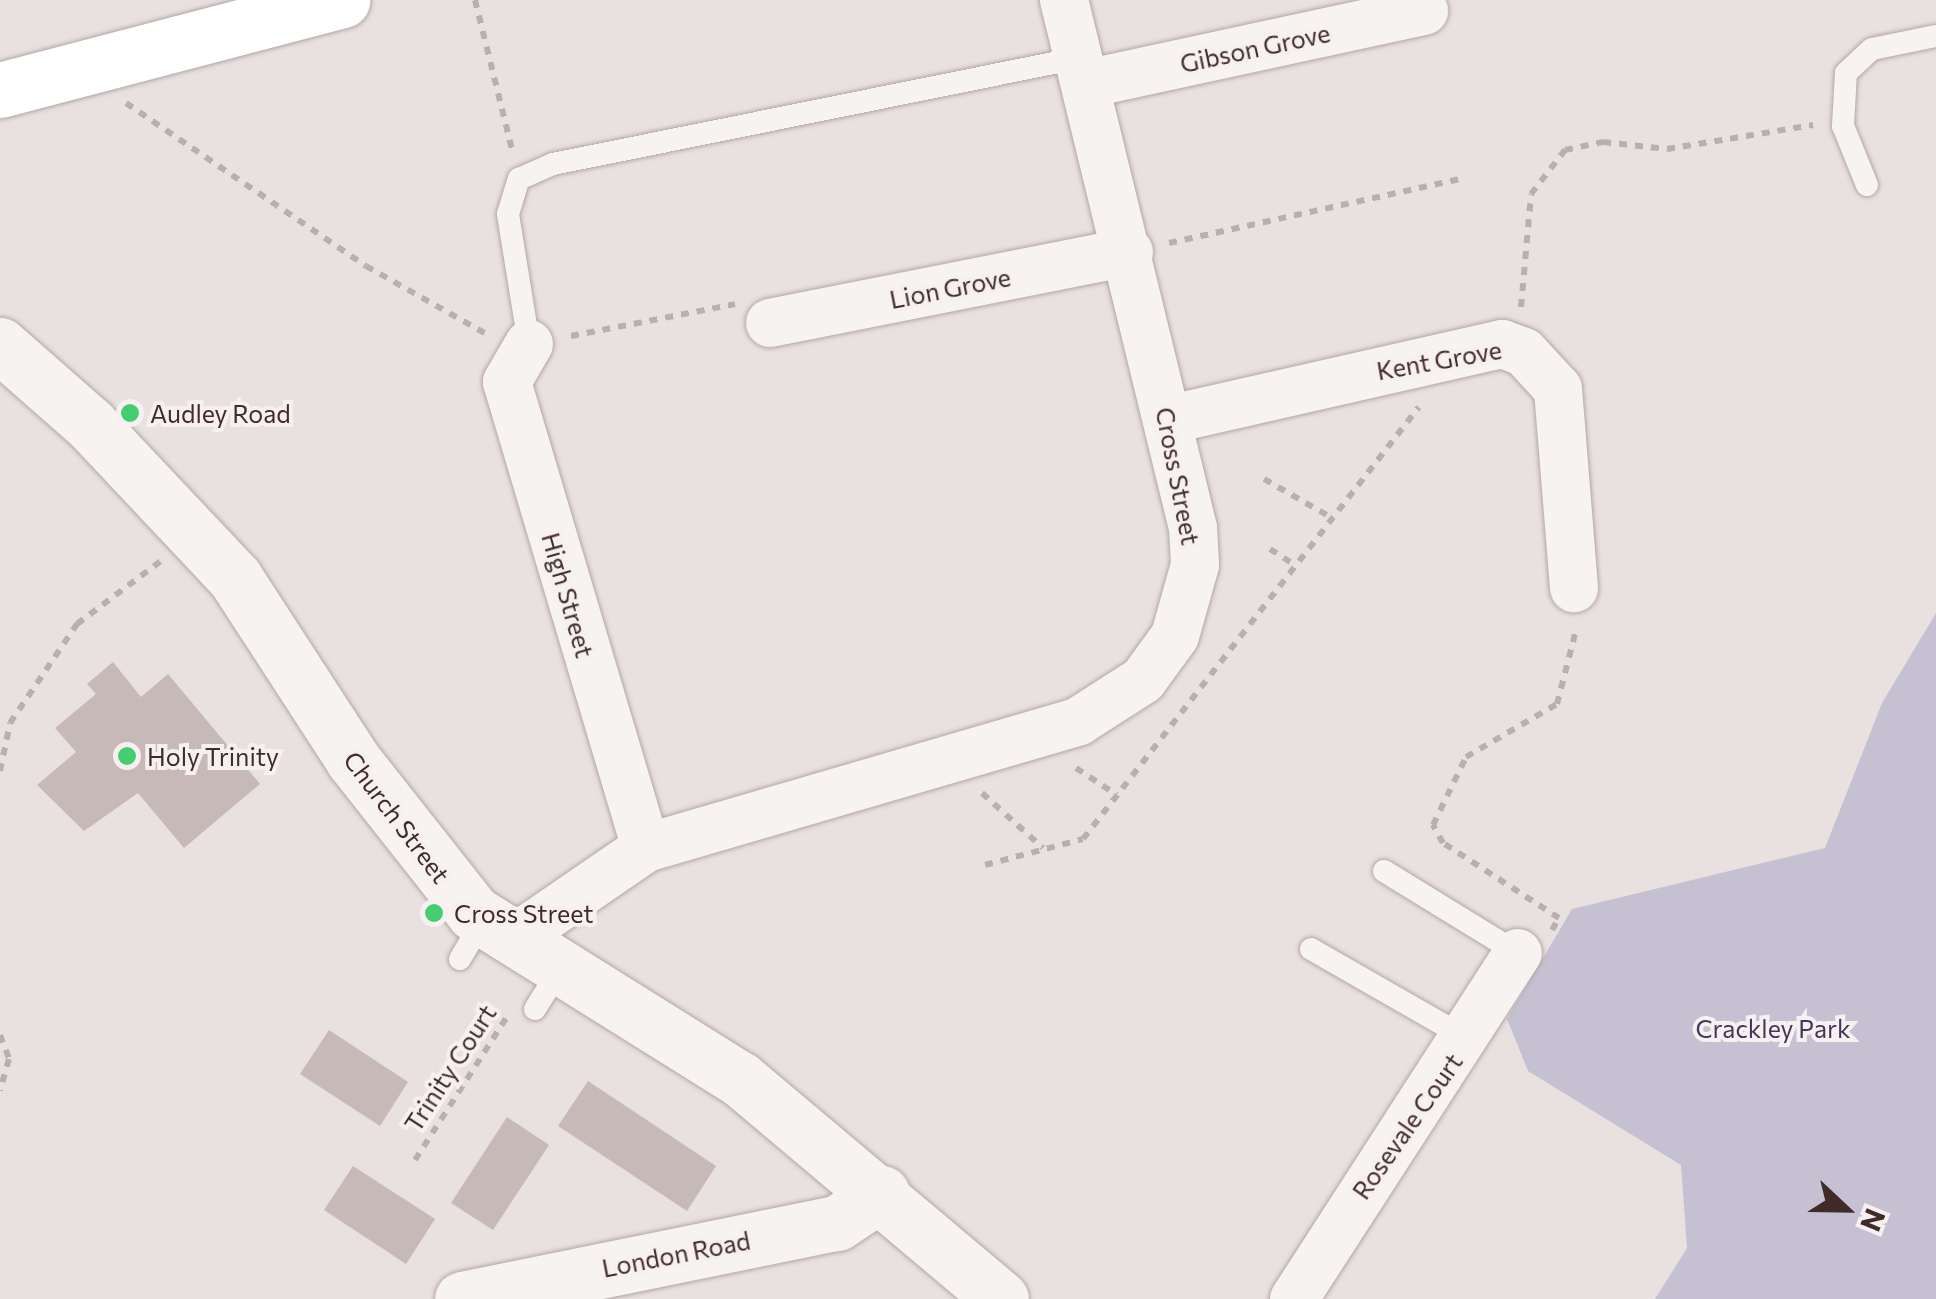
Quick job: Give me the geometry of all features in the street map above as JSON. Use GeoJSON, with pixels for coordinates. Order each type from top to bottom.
{"type":"FeatureCollection","features":[{"type":"Feature","properties":{"kind":"main road"},"geometry":{"type":"LineString","coordinates":[[0,90],[82,72],[342,0]]}},
{"type":"Feature","properties":{"kind":"street","name":"Cross Street"},"geometry":{"type":"LineString","coordinates":[[485,939],[646,848],[1079,721],[1160,662],[1195,565],[1168,420],[1064,0]]}},
{"type":"Feature","properties":{"kind":"street","name":"Gibson Grove"},"geometry":{"type":"LineString","coordinates":[[1082,72],[1424,11]]}},
{"type":"Feature","properties":{"kind":"street","name":"Lion Grove"},"geometry":{"type":"LineString","coordinates":[[770,324],[1129,252]]}},
{"type":"Feature","properties":{"kind":"street","name":"High Street"},"geometry":{"type":"LineString","coordinates":[[529,344],[507,382],[646,848]]}},
{"type":"Feature","properties":{"kind":"street","name":"Church Street"},"geometry":{"type":"LineString","coordinates":[[0,346],[235,578],[429,864],[485,939],[538,992],[740,1079],[882,1193],[1001,1299]]}},
{"type":"Feature","properties":{"kind":"street","name":"Kent Grove"},"geometry":{"type":"LineString","coordinates":[[1168,420],[1412,362],[1514,348],[1558,390],[1574,588]]}},
{"type":"Feature","properties":{"kind":"street","name":"Rosevale Court"},"geometry":{"type":"LineString","coordinates":[[1294,1299],[1468,1039],[1518,953]]}},
{"type":"Feature","properties":{"kind":"street","name":"London Road"},"geometry":{"type":"LineString","coordinates":[[462,1299],[632,1281],[836,1223],[882,1193]]}},
{"type":"Feature","properties":{"kind":"lane"},"geometry":{"type":"LineString","coordinates":[[1868,185],[1842,118],[1846,72],[1858,55],[1936,36]]}},
{"type":"Feature","properties":{"kind":"lane"},"geometry":{"type":"LineString","coordinates":[[529,344],[508,214],[520,179],[553,164],[1082,72]]}},
{"type":"Feature","properties":{"kind":"lane"},"geometry":{"type":"LineString","coordinates":[[1384,872],[1518,953]]}},
{"type":"Feature","properties":{"kind":"lane"},"geometry":{"type":"LineString","coordinates":[[1311,950],[1468,1039]]}},
{"type":"Feature","properties":{"kind":"path"},"geometry":{"type":"LineString","coordinates":[[475,0],[520,179]]}},
{"type":"Feature","properties":{"kind":"path"},"geometry":{"type":"LineString","coordinates":[[82,72],[366,266],[495,339],[529,344],[765,298],[770,324]]}},
{"type":"Feature","properties":{"kind":"path"},"geometry":{"type":"LineString","coordinates":[[1514,348],[1531,194],[1551,160],[1586,142],[1666,148],[1842,118]]}},
{"type":"Feature","properties":{"kind":"path"},"geometry":{"type":"LineString","coordinates":[[1129,252],[1460,180]]}},
{"type":"Feature","properties":{"kind":"path"},"geometry":{"type":"LineString","coordinates":[[985,865],[1083,839],[1421,404],[1412,362]]}},
{"type":"Feature","properties":{"kind":"path"},"geometry":{"type":"LineString","coordinates":[[1264,479],[1332,518]]}},
{"type":"Feature","properties":{"kind":"path"},"geometry":{"type":"LineString","coordinates":[[0,771],[10,723],[77,624],[191,532]]}},
{"type":"Feature","properties":{"kind":"path"},"geometry":{"type":"LineString","coordinates":[[1270,549],[1295,566]]}},
{"type":"Feature","properties":{"kind":"path"},"geometry":{"type":"LineString","coordinates":[[1518,953],[1535,961],[1559,918],[1443,843],[1432,825],[1466,757],[1556,704],[1576,653],[1574,588]]}},
{"type":"Feature","properties":{"kind":"path"},"geometry":{"type":"LineString","coordinates":[[945,760],[1044,849]]}},
{"type":"Feature","properties":{"kind":"path","name":"Trinity Court"},"geometry":{"type":"LineString","coordinates":[[415,1160],[538,992]]}},
{"type":"Feature","properties":{"kind":"path"},"geometry":{"type":"LineString","coordinates":[[0,1035],[10,1058],[0,1091]]}},
{"type":"Feature","properties":{"kind":"green space","name":"Crackley Park"},"geometry":{"type":"Polygon","coordinates":[[[1936,613],[1936,1299],[1655,1299],[1687,1248],[1681,1165],[1528,1071],[1507,1019],[1572,909],[1825,848],[1882,703],[1936,613]]]}},
{"type":"Feature","properties":{"kind":"building","name":"Holy Trinity"},"geometry":{"type":"Polygon","coordinates":[[[113,662],[141,697],[168,674],[260,784],[184,848],[138,793],[84,831],[37,785],[76,752],[55,728],[96,694],[87,684],[113,662]]]}},
{"type":"Feature","properties":{"kind":"building"},"geometry":{"type":"Polygon","coordinates":[[[329,1030],[408,1082],[380,1126],[300,1074],[329,1030]]]}},
{"type":"Feature","properties":{"kind":"building"},"geometry":{"type":"Polygon","coordinates":[[[588,1081],[716,1166],[687,1211],[558,1126],[588,1081]]]}},
{"type":"Feature","properties":{"kind":"building"},"geometry":{"type":"Polygon","coordinates":[[[507,1117],[549,1145],[493,1230],[451,1203],[507,1117]]]}},
{"type":"Feature","properties":{"kind":"building"},"geometry":{"type":"Polygon","coordinates":[[[353,1166],[435,1219],[406,1264],[324,1210],[353,1166]]]}},
{"type":"Feature","properties":{"kind":"place","name":"Audley Road"},"geometry":{"type":"Point","coordinates":[130,413]}},
{"type":"Feature","properties":{"kind":"place","name":"Holy Trinity"},"geometry":{"type":"Point","coordinates":[127,756]}},
{"type":"Feature","properties":{"kind":"place","name":"Cross Street"},"geometry":{"type":"Point","coordinates":[434,913]}}]}
